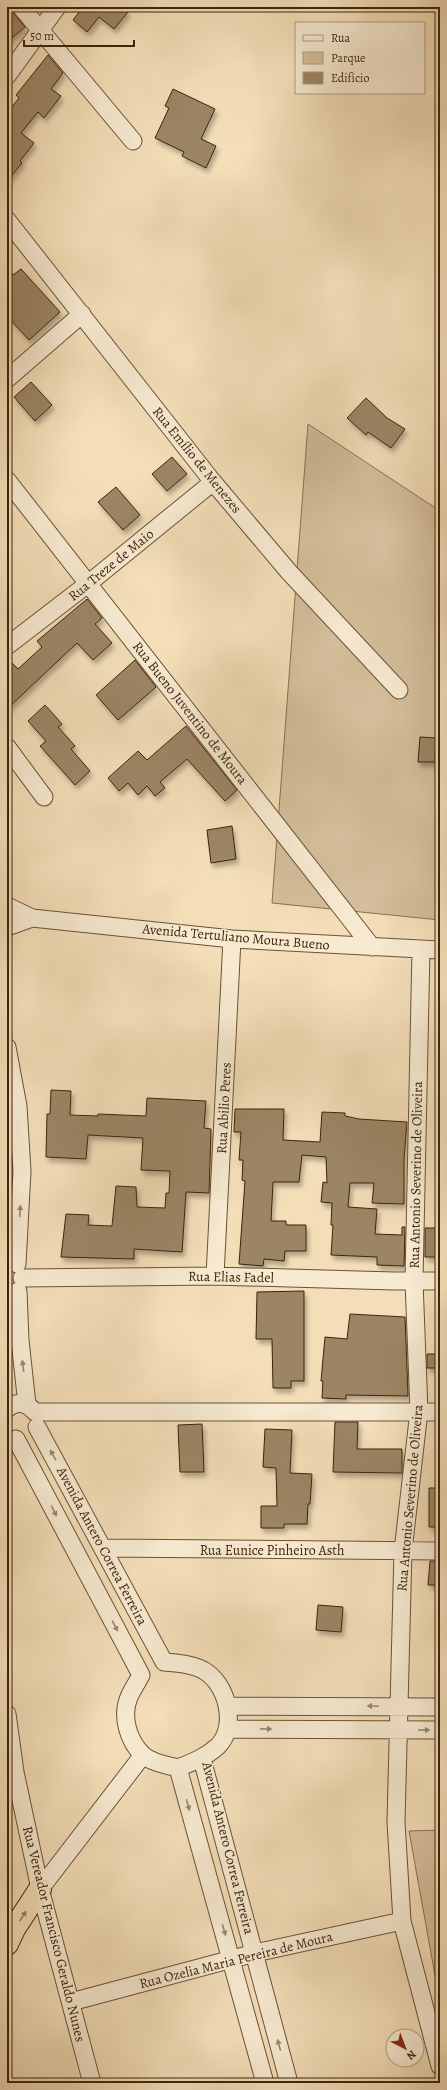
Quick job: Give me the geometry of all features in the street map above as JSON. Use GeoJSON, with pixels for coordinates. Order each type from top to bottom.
{"type":"FeatureCollection","features":[{"type":"Feature","properties":{"kind":"highway"},"geometry":{"type":"LineString","coordinates":[[7,1944],[14,1929],[40,1889]]}},
{"type":"Feature","properties":{"kind":"street"},"geometry":{"type":"LineString","coordinates":[[21,7],[133,141]]}},
{"type":"Feature","properties":{"kind":"street"},"geometry":{"type":"LineString","coordinates":[[7,76],[57,7]]}},
{"type":"Feature","properties":{"kind":"street","name":"Rua Emílio de Menezes"},"geometry":{"type":"LineString","coordinates":[[7,220],[213,482],[289,572],[399,690]]}},
{"type":"Feature","properties":{"kind":"street"},"geometry":{"type":"LineString","coordinates":[[7,379],[82,314]]}},
{"type":"Feature","properties":{"kind":"street","name":"Rua Bueno Juventino de Moura"},"geometry":{"type":"LineString","coordinates":[[7,480],[372,947]]}},
{"type":"Feature","properties":{"kind":"street","name":"Rua Treze de Maio"},"geometry":{"type":"LineString","coordinates":[[7,646],[89,583],[213,482]]}},
{"type":"Feature","properties":{"kind":"street"},"geometry":{"type":"LineString","coordinates":[[7,747],[44,797]]}},
{"type":"Feature","properties":{"kind":"street","name":"Avenida Tertuliano Moura Bueno"},"geometry":{"type":"LineString","coordinates":[[7,906],[32,918],[232,940],[440,950]]}},
{"type":"Feature","properties":{"kind":"street","name":"Avenida Tertuliano Moura Bueno"},"geometry":{"type":"LineString","coordinates":[[7,927],[32,918]]}},
{"type":"Feature","properties":{"kind":"street","name":"Rua Abilio Peres"},"geometry":{"type":"LineString","coordinates":[[215,1276],[232,940]]}},
{"type":"Feature","properties":{"kind":"street","name":"Rua Antonio Severino de Oliveira"},"geometry":{"type":"LineString","coordinates":[[421,949],[414,1281],[419,1411],[403,1551],[396,1822],[402,1921],[433,2017],[440,2066]]}},
{"type":"Feature","properties":{"kind":"street"},"geometry":{"type":"LineString","coordinates":[[7,1048],[18,1106],[22,1171],[14,1278],[20,1340],[33,1414],[33,1434],[25,1439],[12,1436]]}},
{"type":"Feature","properties":{"kind":"street","name":"Rua Elias Fadel"},"geometry":{"type":"LineString","coordinates":[[14,1278],[215,1276],[414,1281],[440,1280]]}},
{"type":"Feature","properties":{"kind":"street"},"geometry":{"type":"LineString","coordinates":[[7,1409],[19,1403],[33,1414],[440,1412]]}},
{"type":"Feature","properties":{"kind":"street","name":"Avenida Antero Correa Ferreira"},"geometry":{"type":"LineString","coordinates":[[33,1414],[164,1662],[186,1664],[204,1671],[218,1683],[227,1706],[228,1725],[220,1745],[202,1759],[289,2083]]}},
{"type":"Feature","properties":{"kind":"street","name":"Avenida Antero Correa Ferreira"},"geometry":{"type":"LineString","coordinates":[[12,1436],[141,1675],[129,1698],[125,1718],[129,1735],[143,1755],[159,1763],[178,1768],[265,2083]]}},
{"type":"Feature","properties":{"kind":"street","name":"Rua Eunice Pinheiro Asth"},"geometry":{"type":"LineString","coordinates":[[104,1548],[440,1551]]}},
{"type":"Feature","properties":{"kind":"street"},"geometry":{"type":"LineString","coordinates":[[141,1675],[164,1662]]}},
{"type":"Feature","properties":{"kind":"street"},"geometry":{"type":"LineString","coordinates":[[227,1706],[440,1707]]}},
{"type":"Feature","properties":{"kind":"street","name":"Rua Vereador Francisco Geraldo Nunes"},"geometry":{"type":"LineString","coordinates":[[7,1714],[15,1772],[40,1889],[92,2083]]}},
{"type":"Feature","properties":{"kind":"street"},"geometry":{"type":"LineString","coordinates":[[226,1729],[440,1730]]}},
{"type":"Feature","properties":{"kind":"street"},"geometry":{"type":"LineString","coordinates":[[40,1889],[143,1755]]}},
{"type":"Feature","properties":{"kind":"street"},"geometry":{"type":"LineString","coordinates":[[178,1768],[202,1759]]}},
{"type":"Feature","properties":{"kind":"street","name":"Rua Ozelia Maria Pereira de Moura"},"geometry":{"type":"LineString","coordinates":[[71,2002],[255,1953],[402,1921]]}},
{"type":"Feature","properties":{"kind":"green space"},"geometry":{"type":"Polygon","coordinates":[[[308,424],[440,511],[440,920],[272,903],[308,424]]]}},
{"type":"Feature","properties":{"kind":"green space"},"geometry":{"type":"Polygon","coordinates":[[[440,1830],[440,2003],[409,1831],[440,1830]]]}},
{"type":"Feature","properties":{"kind":"building"},"geometry":{"type":"Polygon","coordinates":[[[7,7],[11,7],[13,13],[25,27],[7,42],[7,7]]]}},
{"type":"Feature","properties":{"kind":"building"},"geometry":{"type":"Polygon","coordinates":[[[83,7],[122,7],[128,12],[114,29],[99,17],[87,32],[73,20],[83,7]]]}},
{"type":"Feature","properties":{"kind":"building"},"geometry":{"type":"Polygon","coordinates":[[[48,55],[63,73],[51,89],[61,96],[44,118],[38,112],[21,133],[34,143],[20,161],[22,163],[7,181],[7,113],[19,98],[16,95],[48,55]]]}},
{"type":"Feature","properties":{"kind":"building"},"geometry":{"type":"Polygon","coordinates":[[[173,89],[215,109],[201,139],[216,146],[206,168],[182,156],[184,152],[155,138],[169,108],[165,106],[173,89]]]}},
{"type":"Feature","properties":{"kind":"building"},"geometry":{"type":"Polygon","coordinates":[[[7,268],[13,275],[21,269],[60,312],[29,340],[7,316],[7,268]]]}},
{"type":"Feature","properties":{"kind":"building"},"geometry":{"type":"Polygon","coordinates":[[[31,382],[52,405],[35,421],[14,397],[31,382]]]}},
{"type":"Feature","properties":{"kind":"building"},"geometry":{"type":"Polygon","coordinates":[[[366,398],[387,418],[405,429],[391,448],[368,432],[366,435],[347,418],[366,398]]]}},
{"type":"Feature","properties":{"kind":"building"},"geometry":{"type":"Polygon","coordinates":[[[172,457],[187,474],[167,491],[152,474],[172,457]]]}},
{"type":"Feature","properties":{"kind":"building"},"geometry":{"type":"Polygon","coordinates":[[[116,487],[140,515],[123,530],[98,502],[116,487]]]}},
{"type":"Feature","properties":{"kind":"building"},"geometry":{"type":"Polygon","coordinates":[[[87,599],[102,618],[95,624],[112,643],[93,660],[77,643],[7,709],[7,658],[18,669],[42,647],[37,641],[87,599]]]}},
{"type":"Feature","properties":{"kind":"building"},"geometry":{"type":"Polygon","coordinates":[[[135,660],[156,687],[118,720],[96,695],[135,660]]]}},
{"type":"Feature","properties":{"kind":"building"},"geometry":{"type":"Polygon","coordinates":[[[45,705],[62,724],[58,727],[75,746],[71,749],[90,771],[75,785],[40,746],[46,741],[28,721],[45,705]]]}},
{"type":"Feature","properties":{"kind":"building"},"geometry":{"type":"Polygon","coordinates":[[[186,726],[237,790],[225,801],[187,759],[160,782],[165,788],[155,796],[147,786],[138,795],[128,783],[119,791],[108,778],[138,751],[147,760],[186,726]]]}},
{"type":"Feature","properties":{"kind":"building"},"geometry":{"type":"Polygon","coordinates":[[[420,737],[436,738],[435,762],[418,762],[420,737]]]}},
{"type":"Feature","properties":{"kind":"building"},"geometry":{"type":"Polygon","coordinates":[[[232,826],[236,859],[211,863],[207,830],[232,826]]]}},
{"type":"Feature","properties":{"kind":"building"},"geometry":{"type":"Polygon","coordinates":[[[51,1090],[71,1091],[70,1115],[98,1116],[98,1114],[146,1116],[147,1098],[206,1101],[204,1128],[211,1129],[209,1193],[186,1192],[182,1252],[134,1249],[134,1259],[61,1257],[66,1214],[89,1215],[88,1225],[112,1226],[116,1186],[136,1187],[137,1207],[165,1208],[166,1193],[169,1193],[170,1171],[141,1170],[143,1138],[88,1135],[86,1159],[46,1157],[47,1114],[50,1114],[51,1090]]]}},
{"type":"Feature","properties":{"kind":"building"},"geometry":{"type":"Polygon","coordinates":[[[235,1109],[284,1109],[283,1140],[320,1142],[322,1112],[345,1113],[345,1116],[359,1119],[407,1122],[404,1159],[404,1204],[372,1203],[374,1183],[350,1183],[348,1207],[377,1209],[375,1234],[402,1235],[402,1227],[405,1227],[404,1266],[377,1265],[377,1257],[331,1255],[333,1225],[331,1225],[332,1203],[321,1202],[323,1182],[327,1183],[326,1157],[302,1155],[299,1182],[273,1182],[271,1221],[286,1221],[286,1225],[306,1225],[306,1251],[285,1251],[284,1261],[264,1259],[263,1266],[239,1264],[245,1181],[242,1180],[243,1160],[239,1160],[241,1132],[234,1132],[235,1109]]]}},
{"type":"Feature","properties":{"kind":"building"},"geometry":{"type":"Polygon","coordinates":[[[425,1228],[440,1228],[440,1257],[425,1257],[425,1228]]]}},
{"type":"Feature","properties":{"kind":"building"},"geometry":{"type":"Polygon","coordinates":[[[304,1291],[304,1381],[291,1381],[291,1388],[273,1388],[272,1339],[256,1339],[257,1292],[304,1291]]]}},
{"type":"Feature","properties":{"kind":"building"},"geometry":{"type":"Polygon","coordinates":[[[350,1314],[405,1317],[408,1396],[346,1395],[346,1399],[322,1398],[323,1381],[321,1381],[325,1337],[347,1339],[350,1314]]]}},
{"type":"Feature","properties":{"kind":"building"},"geometry":{"type":"Polygon","coordinates":[[[427,1354],[440,1354],[440,1368],[427,1368],[427,1354]]]}},
{"type":"Feature","properties":{"kind":"building"},"geometry":{"type":"Polygon","coordinates":[[[335,1422],[358,1422],[357,1449],[402,1449],[402,1473],[333,1472],[335,1422]]]}},
{"type":"Feature","properties":{"kind":"building"},"geometry":{"type":"Polygon","coordinates":[[[202,1424],[204,1472],[180,1472],[178,1425],[202,1424]]]}},
{"type":"Feature","properties":{"kind":"building"},"geometry":{"type":"Polygon","coordinates":[[[265,1429],[292,1430],[290,1473],[312,1474],[307,1524],[284,1524],[284,1528],[261,1528],[261,1506],[277,1506],[276,1468],[263,1467],[265,1429]]]}},
{"type":"Feature","properties":{"kind":"building"},"geometry":{"type":"Polygon","coordinates":[[[429,1488],[440,1488],[440,1527],[429,1527],[429,1488]]]}},
{"type":"Feature","properties":{"kind":"building"},"geometry":{"type":"Polygon","coordinates":[[[430,1561],[440,1561],[440,1585],[428,1585],[430,1561]]]}},
{"type":"Feature","properties":{"kind":"building"},"geometry":{"type":"Polygon","coordinates":[[[318,1605],[343,1607],[341,1632],[316,1630],[318,1605]]]}}]}
